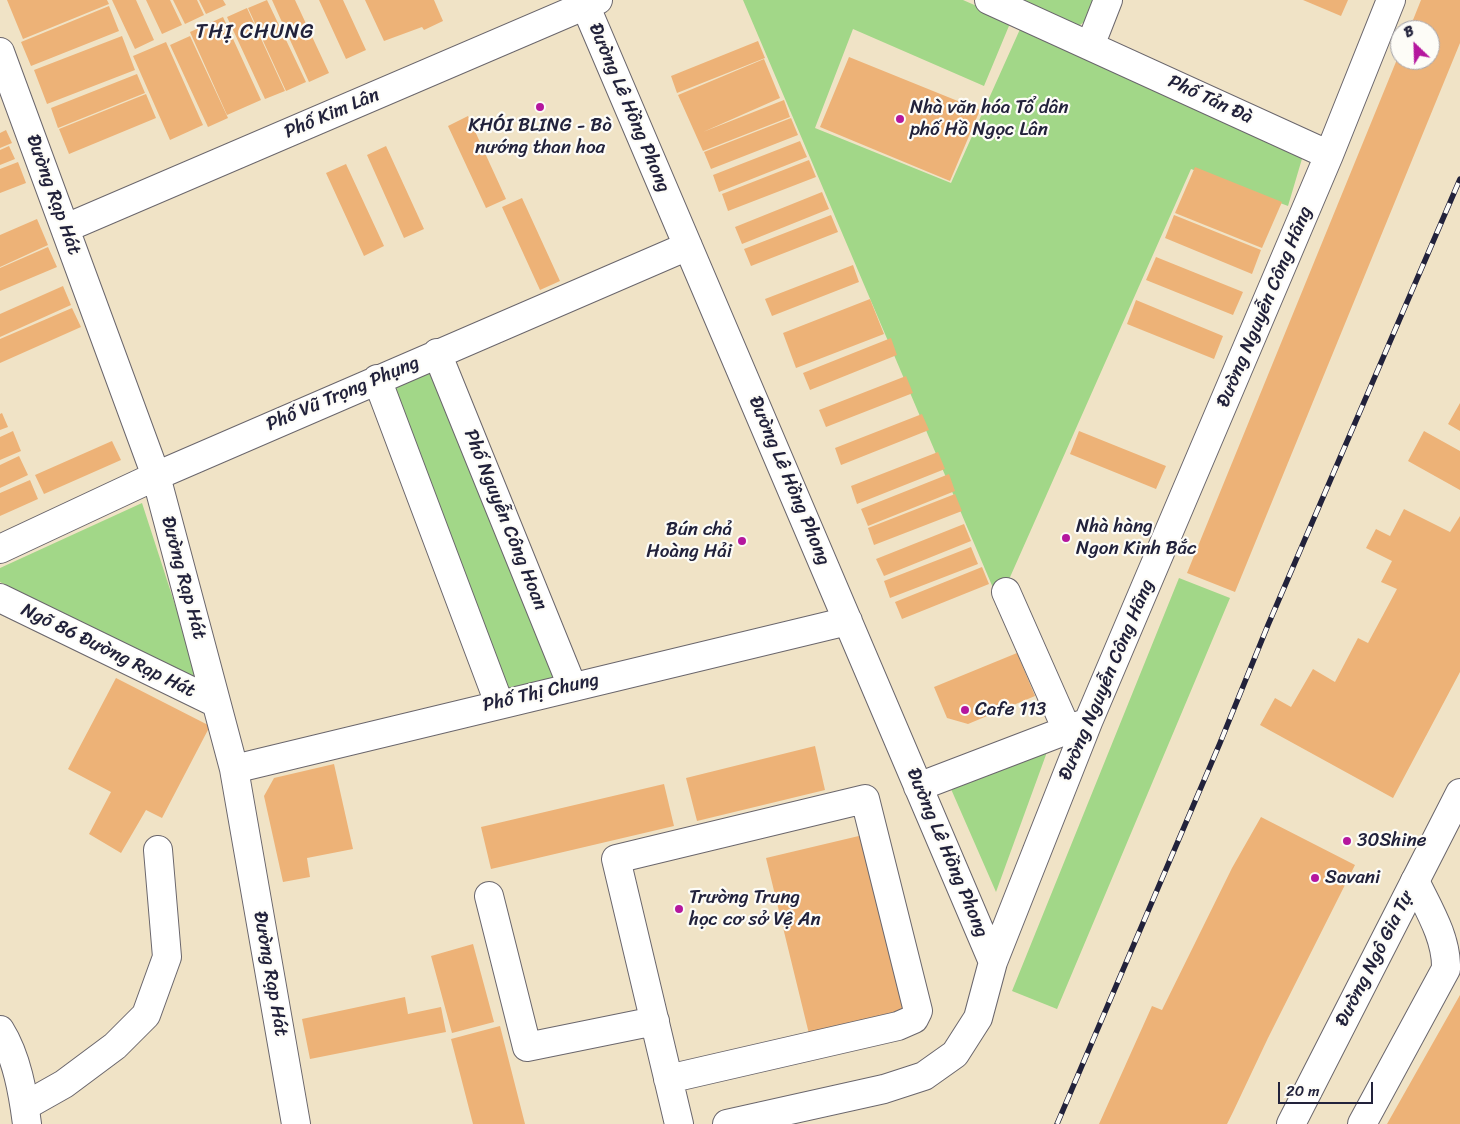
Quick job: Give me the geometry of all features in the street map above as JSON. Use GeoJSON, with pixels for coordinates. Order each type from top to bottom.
{"type":"FeatureCollection","features":[{"type":"Feature","properties":{"kind":"street","name":"Phố Tản Đà"},"geometry":{"type":"LineString","coordinates":[[989,0],[1329,155]]}},
{"type":"Feature","properties":{"kind":"street"},"geometry":{"type":"LineString","coordinates":[[1090,46],[1108,0]]}},
{"type":"Feature","properties":{"kind":"street","name":"Đường Nguyễn Công Hãng"},"geometry":{"type":"LineString","coordinates":[[727,1124],[797,1116],[924,1076],[955,1054],[978,1018],[993,962],[1077,726],[1329,155],[1392,0]]}},
{"type":"Feature","properties":{"kind":"street","name":"Phố Kim Lân"},"geometry":{"type":"LineString","coordinates":[[66,228],[589,2]]}},
{"type":"Feature","properties":{"kind":"street","name":"Đường Lê Hồng Phong"},"geometry":{"type":"LineString","coordinates":[[589,2],[688,246],[993,962]]}},
{"type":"Feature","properties":{"kind":"street","name":"Đường Rạp Hát"},"geometry":{"type":"LineString","coordinates":[[0,52],[156,476],[234,769],[296,1124]]}},
{"type":"Feature","properties":{"kind":"street","name":"Phố Vũ Trọng Phụng"},"geometry":{"type":"LineString","coordinates":[[0,549],[156,476],[688,246]]}},
{"type":"Feature","properties":{"kind":"street","name":"Phố Nguyễn Công Hoan"},"geometry":{"type":"LineString","coordinates":[[437,354],[572,686]]}},
{"type":"Feature","properties":{"kind":"street"},"geometry":{"type":"LineString","coordinates":[[377,379],[499,703]]}},
{"type":"Feature","properties":{"kind":"street"},"geometry":{"type":"LineString","coordinates":[[918,786],[1077,726],[1006,592]]}},
{"type":"Feature","properties":{"kind":"street","name":"Ngõ 86 Đường Rạp Hát"},"geometry":{"type":"LineString","coordinates":[[0,598],[216,703]]}},
{"type":"Feature","properties":{"kind":"street","name":"Phố Thị Chung"},"geometry":{"type":"LineString","coordinates":[[234,769],[499,703],[848,621]]}},
{"type":"Feature","properties":{"kind":"street","name":"Đường Ngô Gia Tự"},"geometry":{"type":"LineString","coordinates":[[1291,1124],[1460,793]]}},
{"type":"Feature","properties":{"kind":"street"},"geometry":{"type":"LineString","coordinates":[[668,1079],[898,1026],[914,1019],[918,1012],[865,799],[616,859],[655,1021],[668,1079],[679,1124]]}},
{"type":"Feature","properties":{"kind":"street"},"geometry":{"type":"LineString","coordinates":[[0,1030],[11,1052],[26,1115],[115,1046],[146,1015],[167,957],[158,850]]}},
{"type":"Feature","properties":{"kind":"street"},"geometry":{"type":"LineString","coordinates":[[1362,1124],[1446,969],[1446,957],[1439,932],[1415,881]]}},
{"type":"Feature","properties":{"kind":"street"},"geometry":{"type":"LineString","coordinates":[[489,896],[527,1047],[655,1021]]}},
{"type":"Feature","properties":{"kind":"green space"},"geometry":{"type":"Polygon","coordinates":[[[743,0],[963,0],[1011,21],[984,86],[853,29],[815,128],[951,183],[1021,27],[1304,152],[1288,206],[1191,169],[999,602],[743,0]]]}},
{"type":"Feature","properties":{"kind":"green space"},"geometry":{"type":"Polygon","coordinates":[[[1009,0],[1095,0],[1086,19],[1076,27],[1009,0]]]}},
{"type":"Feature","properties":{"kind":"green space"},"geometry":{"type":"Polygon","coordinates":[[[431,367],[561,679],[502,694],[391,387],[431,367]]]}},
{"type":"Feature","properties":{"kind":"green space"},"geometry":{"type":"Polygon","coordinates":[[[142,503],[201,685],[0,582],[0,568],[142,503]]]}},
{"type":"Feature","properties":{"kind":"green space"},"geometry":{"type":"Polygon","coordinates":[[[1179,578],[1230,598],[1057,1009],[1012,991],[1179,578]]]}},
{"type":"Feature","properties":{"kind":"green space"},"geometry":{"type":"Polygon","coordinates":[[[1047,752],[996,892],[951,789],[1047,752]]]}},
{"type":"Feature","properties":{"kind":"building"},"geometry":{"type":"Polygon","coordinates":[[[7,0],[107,0],[109,4],[23,39],[7,0]]]}},
{"type":"Feature","properties":{"kind":"building"},"geometry":{"type":"Polygon","coordinates":[[[112,0],[136,0],[154,40],[135,49],[112,0]]]}},
{"type":"Feature","properties":{"kind":"building"},"geometry":{"type":"Polygon","coordinates":[[[146,0],[170,0],[182,25],[162,34],[146,0]]]}},
{"type":"Feature","properties":{"kind":"building"},"geometry":{"type":"Polygon","coordinates":[[[173,0],[197,0],[204,15],[185,24],[173,0]]]}},
{"type":"Feature","properties":{"kind":"building"},"geometry":{"type":"Polygon","coordinates":[[[199,0],[223,0],[226,5],[206,14],[199,0]]]}},
{"type":"Feature","properties":{"kind":"building"},"geometry":{"type":"Polygon","coordinates":[[[267,0],[306,82],[286,91],[248,8],[267,0]]]}},
{"type":"Feature","properties":{"kind":"building"},"geometry":{"type":"Polygon","coordinates":[[[272,0],[295,0],[329,73],[309,82],[272,0]]]}},
{"type":"Feature","properties":{"kind":"building"},"geometry":{"type":"Polygon","coordinates":[[[319,0],[343,0],[366,50],[346,59],[319,0]]]}},
{"type":"Feature","properties":{"kind":"building"},"geometry":{"type":"Polygon","coordinates":[[[365,0],[434,0],[443,21],[424,30],[422,27],[384,41],[365,0]]]}},
{"type":"Feature","properties":{"kind":"building"},"geometry":{"type":"Polygon","coordinates":[[[1303,0],[1348,0],[1341,16],[1303,0]]]}},
{"type":"Feature","properties":{"kind":"building"},"geometry":{"type":"Polygon","coordinates":[[[1421,0],[1460,0],[1460,43],[1235,592],[1187,573],[1393,70],[1440,70],[1440,20],[1413,20],[1421,0]]]}},
{"type":"Feature","properties":{"kind":"building"},"geometry":{"type":"Polygon","coordinates":[[[109,6],[119,31],[31,66],[21,42],[109,6]]]}},
{"type":"Feature","properties":{"kind":"building"},"geometry":{"type":"Polygon","coordinates":[[[247,8],[285,91],[265,99],[227,17],[247,8]]]}},
{"type":"Feature","properties":{"kind":"building"},"geometry":{"type":"Polygon","coordinates":[[[223,17],[261,100],[227,115],[190,32],[223,17]]]}},
{"type":"Feature","properties":{"kind":"building"},"geometry":{"type":"Polygon","coordinates":[[[122,36],[135,70],[47,104],[34,70],[122,36]]]}},
{"type":"Feature","properties":{"kind":"building"},"geometry":{"type":"Polygon","coordinates":[[[190,36],[228,118],[208,127],[170,45],[190,36]]]}},
{"type":"Feature","properties":{"kind":"building"},"geometry":{"type":"Polygon","coordinates":[[[758,41],[765,58],[677,93],[671,76],[758,41]]]}},
{"type":"Feature","properties":{"kind":"building"},"geometry":{"type":"Polygon","coordinates":[[[166,42],[203,125],[170,140],[133,56],[166,42]]]}},
{"type":"Feature","properties":{"kind":"building","name":"Nhà văn hóa Tổ dân phố Hồ Ngọc Lân"},"geometry":{"type":"Polygon","coordinates":[[[849,57],[980,110],[950,181],[820,127],[849,57]]]}},
{"type":"Feature","properties":{"kind":"building"},"geometry":{"type":"Polygon","coordinates":[[[764,59],[780,98],[703,132],[784,100],[790,117],[703,151],[678,95],[764,59]]]}},
{"type":"Feature","properties":{"kind":"building"},"geometry":{"type":"Polygon","coordinates":[[[137,74],[145,93],[58,128],[51,108],[137,74]]]}},
{"type":"Feature","properties":{"kind":"building"},"geometry":{"type":"Polygon","coordinates":[[[146,94],[156,118],[69,154],[59,129],[146,94]]]}},
{"type":"Feature","properties":{"kind":"building"},"geometry":{"type":"Polygon","coordinates":[[[468,116],[506,199],[486,208],[448,126],[468,116]]]}},
{"type":"Feature","properties":{"kind":"building"},"geometry":{"type":"Polygon","coordinates":[[[791,118],[798,135],[711,169],[704,152],[791,118]]]}},
{"type":"Feature","properties":{"kind":"building"},"geometry":{"type":"Polygon","coordinates":[[[6,130],[12,143],[0,148],[0,133],[6,130]]]}},
{"type":"Feature","properties":{"kind":"building"},"geometry":{"type":"Polygon","coordinates":[[[800,141],[807,157],[719,192],[713,175],[800,141]]]}},
{"type":"Feature","properties":{"kind":"building"},"geometry":{"type":"Polygon","coordinates":[[[9,146],[15,159],[0,165],[0,150],[9,146]]]}},
{"type":"Feature","properties":{"kind":"building"},"geometry":{"type":"Polygon","coordinates":[[[386,146],[424,229],[404,238],[367,155],[386,146]]]}},
{"type":"Feature","properties":{"kind":"building"},"geometry":{"type":"Polygon","coordinates":[[[809,160],[816,177],[728,211],[722,194],[809,160]]]}},
{"type":"Feature","properties":{"kind":"building"},"geometry":{"type":"Polygon","coordinates":[[[18,162],[26,183],[0,193],[0,169],[18,162]]]}},
{"type":"Feature","properties":{"kind":"building"},"geometry":{"type":"Polygon","coordinates":[[[346,164],[384,246],[364,256],[326,173],[346,164]]]}},
{"type":"Feature","properties":{"kind":"building"},"geometry":{"type":"Polygon","coordinates":[[[1195,167],[1282,202],[1262,248],[1175,213],[1195,167]]]}},
{"type":"Feature","properties":{"kind":"building"},"geometry":{"type":"Polygon","coordinates":[[[822,192],[829,209],[742,244],[735,227],[822,192]]]}},
{"type":"Feature","properties":{"kind":"building"},"geometry":{"type":"Polygon","coordinates":[[[522,198],[560,281],[540,290],[502,207],[522,198]]]}},
{"type":"Feature","properties":{"kind":"building"},"geometry":{"type":"Polygon","coordinates":[[[831,215],[838,232],[751,266],[744,249],[831,215]]]}},
{"type":"Feature","properties":{"kind":"building"},"geometry":{"type":"Polygon","coordinates":[[[1174,215],[1261,250],[1252,274],[1165,238],[1174,215]]]}},
{"type":"Feature","properties":{"kind":"building"},"geometry":{"type":"Polygon","coordinates":[[[37,219],[48,245],[0,267],[0,235],[37,219]]]}},
{"type":"Feature","properties":{"kind":"building"},"geometry":{"type":"Polygon","coordinates":[[[48,247],[57,267],[0,291],[0,268],[48,247]]]}},
{"type":"Feature","properties":{"kind":"building"},"geometry":{"type":"Polygon","coordinates":[[[1156,257],[1243,292],[1233,315],[1146,280],[1156,257]]]}},
{"type":"Feature","properties":{"kind":"building"},"geometry":{"type":"Polygon","coordinates":[[[853,265],[859,282],[772,316],[765,299],[853,265]]]}},
{"type":"Feature","properties":{"kind":"building"},"geometry":{"type":"Polygon","coordinates":[[[63,286],[71,305],[0,337],[0,314],[63,286]]]}},
{"type":"Feature","properties":{"kind":"building"},"geometry":{"type":"Polygon","coordinates":[[[870,299],[884,334],[796,368],[783,333],[870,299]]]}},
{"type":"Feature","properties":{"kind":"building"},"geometry":{"type":"Polygon","coordinates":[[[1136,300],[1223,336],[1214,359],[1127,324],[1136,300]]]}},
{"type":"Feature","properties":{"kind":"building"},"geometry":{"type":"Polygon","coordinates":[[[72,308],[81,327],[0,363],[0,339],[72,308]]]}},
{"type":"Feature","properties":{"kind":"building"},"geometry":{"type":"Polygon","coordinates":[[[891,338],[897,355],[810,390],[803,373],[891,338]]]}},
{"type":"Feature","properties":{"kind":"building"},"geometry":{"type":"Polygon","coordinates":[[[906,376],[913,393],[826,427],[819,410],[906,376]]]}},
{"type":"Feature","properties":{"kind":"building"},"geometry":{"type":"Polygon","coordinates":[[[1460,403],[1460,431],[1448,424],[1460,403]]]}},
{"type":"Feature","properties":{"kind":"building"},"geometry":{"type":"Polygon","coordinates":[[[2,413],[8,427],[0,430],[0,414],[2,413]]]}},
{"type":"Feature","properties":{"kind":"building"},"geometry":{"type":"Polygon","coordinates":[[[922,414],[929,430],[841,465],[835,448],[922,414]]]}},
{"type":"Feature","properties":{"kind":"building"},"geometry":{"type":"Polygon","coordinates":[[[13,431],[21,451],[0,460],[0,437],[13,431]]]}},
{"type":"Feature","properties":{"kind":"building"},"geometry":{"type":"Polygon","coordinates":[[[1079,431],[1166,466],[1156,489],[1070,454],[1079,431]]]}},
{"type":"Feature","properties":{"kind":"building"},"geometry":{"type":"Polygon","coordinates":[[[1424,431],[1460,451],[1460,490],[1408,461],[1424,431]]]}},
{"type":"Feature","properties":{"kind":"building"},"geometry":{"type":"Polygon","coordinates":[[[112,441],[121,460],[44,494],[35,475],[112,441]]]}},
{"type":"Feature","properties":{"kind":"building"},"geometry":{"type":"Polygon","coordinates":[[[938,452],[945,469],[857,504],[851,486],[938,452]]]}},
{"type":"Feature","properties":{"kind":"building"},"geometry":{"type":"Polygon","coordinates":[[[19,456],[28,475],[0,488],[0,465],[19,456]]]}},
{"type":"Feature","properties":{"kind":"building"},"geometry":{"type":"Polygon","coordinates":[[[949,474],[955,491],[868,526],[861,509],[949,474]]]}},
{"type":"Feature","properties":{"kind":"building"},"geometry":{"type":"Polygon","coordinates":[[[30,480],[38,499],[0,516],[0,493],[30,480]]]}},
{"type":"Feature","properties":{"kind":"building"},"geometry":{"type":"Polygon","coordinates":[[[955,494],[962,511],[874,545],[868,528],[955,494]]]}},
{"type":"Feature","properties":{"kind":"building"},"geometry":{"type":"Polygon","coordinates":[[[1404,509],[1450,532],[1460,516],[1460,672],[1393,798],[1260,725],[1275,698],[1291,707],[1313,669],[1335,682],[1358,638],[1368,643],[1397,589],[1381,582],[1392,561],[1366,548],[1376,529],[1390,536],[1404,509]]]}},
{"type":"Feature","properties":{"kind":"building"},"geometry":{"type":"Polygon","coordinates":[[[964,524],[971,541],[884,576],[876,559],[964,524]]]}},
{"type":"Feature","properties":{"kind":"building"},"geometry":{"type":"Polygon","coordinates":[[[971,547],[978,564],[890,598],[884,581],[971,547]]]}},
{"type":"Feature","properties":{"kind":"building"},"geometry":{"type":"Polygon","coordinates":[[[982,567],[989,584],[902,619],[895,602],[982,567]]]}},
{"type":"Feature","properties":{"kind":"building"},"geometry":{"type":"Polygon","coordinates":[[[1017,653],[1035,696],[968,724],[947,718],[934,687],[1017,653]]]}},
{"type":"Feature","properties":{"kind":"building"},"geometry":{"type":"Polygon","coordinates":[[[116,678],[210,726],[162,818],[146,810],[121,853],[89,834],[111,792],[68,769],[116,678]]]}},
{"type":"Feature","properties":{"kind":"building"},"geometry":{"type":"Polygon","coordinates":[[[815,746],[825,790],[697,821],[686,778],[815,746]]]}},
{"type":"Feature","properties":{"kind":"building"},"geometry":{"type":"Polygon","coordinates":[[[334,764],[353,849],[307,858],[310,877],[283,882],[264,796],[274,778],[334,764]]]}},
{"type":"Feature","properties":{"kind":"building"},"geometry":{"type":"Polygon","coordinates":[[[664,784],[674,826],[491,869],[481,827],[664,784]]]}},
{"type":"Feature","properties":{"kind":"building"},"geometry":{"type":"Polygon","coordinates":[[[1261,817],[1355,865],[1227,1124],[1099,1124],[1152,1006],[1162,1010],[1232,868],[1261,817]]]}},
{"type":"Feature","properties":{"kind":"building"},"geometry":{"type":"Polygon","coordinates":[[[863,835],[907,1014],[810,1038],[766,858],[863,835]]]}},
{"type":"Feature","properties":{"kind":"building"},"geometry":{"type":"Polygon","coordinates":[[[473,944],[494,1022],[452,1033],[431,956],[473,944]]]}},
{"type":"Feature","properties":{"kind":"building"},"geometry":{"type":"Polygon","coordinates":[[[1460,995],[1460,1124],[1387,1124],[1460,995]]]}},
{"type":"Feature","properties":{"kind":"building"},"geometry":{"type":"Polygon","coordinates":[[[405,997],[408,1014],[441,1007],[446,1032],[310,1059],[302,1019],[405,997]]]}},
{"type":"Feature","properties":{"kind":"building"},"geometry":{"type":"Polygon","coordinates":[[[500,1026],[525,1124],[473,1124],[451,1039],[500,1026]]]}},
{"type":"Feature","properties":{"kind":"railway"},"geometry":{"type":"LineString","coordinates":[[1057,1124],[1220,743],[1268,625],[1460,179]]}},
{"type":"Feature","properties":{"kind":"place","name":"KHÓI BLING - Bò nướng than hoa"},"geometry":{"type":"Point","coordinates":[540,107]}},
{"type":"Feature","properties":{"kind":"place","name":"Nhà văn hóa Tổ dân phố Hồ Ngọc Lân"},"geometry":{"type":"Point","coordinates":[900,119]}},
{"type":"Feature","properties":{"kind":"place","name":"Nhà hàng Ngon Kinh Bắc"},"geometry":{"type":"Point","coordinates":[1066,538]}},
{"type":"Feature","properties":{"kind":"place","name":"Bún chả Hoàng Hải"},"geometry":{"type":"Point","coordinates":[742,541]}},
{"type":"Feature","properties":{"kind":"place","name":"Cafe 113"},"geometry":{"type":"Point","coordinates":[965,710]}},
{"type":"Feature","properties":{"kind":"place","name":"30Shine"},"geometry":{"type":"Point","coordinates":[1347,841]}},
{"type":"Feature","properties":{"kind":"place","name":"Savani"},"geometry":{"type":"Point","coordinates":[1315,878]}},
{"type":"Feature","properties":{"kind":"place","name":"Trường Trung học cơ sở Vệ An"},"geometry":{"type":"Point","coordinates":[679,909]}},
{"type":"Feature","properties":{"kind":"district","name":"THỊ CHUNG"},"geometry":{"type":"Point","coordinates":[255,33]}}]}
